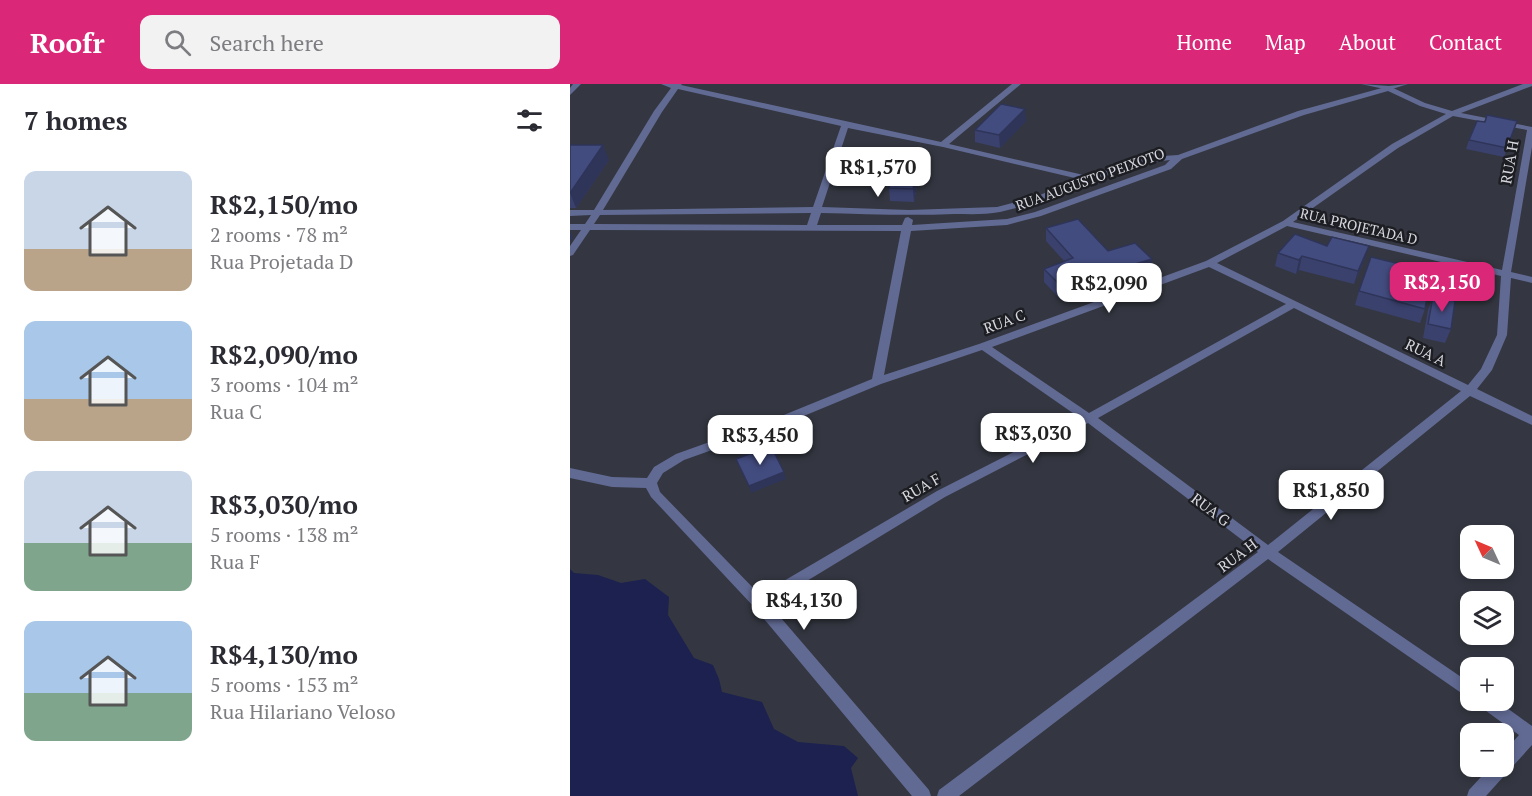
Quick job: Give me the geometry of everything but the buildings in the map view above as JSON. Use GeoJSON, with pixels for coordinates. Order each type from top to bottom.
{"type":"FeatureCollection","features":[{"type":"Feature","properties":{"kind":"street"},"geometry":{"type":"LineString","coordinates":[[570,93],[577,84]]}},
{"type":"Feature","properties":{"kind":"street"},"geometry":{"type":"LineString","coordinates":[[665,84],[1088,179],[1108,189]]}},
{"type":"Feature","properties":{"kind":"street"},"geometry":{"type":"LineString","coordinates":[[943,145],[1017,84]]}},
{"type":"Feature","properties":{"kind":"street"},"geometry":{"type":"LineString","coordinates":[[1365,84],[1389,88],[1412,100],[1450,114],[1532,129]]}},
{"type":"Feature","properties":{"kind":"street"},"geometry":{"type":"LineString","coordinates":[[1179,156],[1290,116],[1404,84]]}},
{"type":"Feature","properties":{"kind":"street","name":"RUA C"},"geometry":{"type":"LineString","coordinates":[[651,483],[658,470],[676,458],[778,422],[877,381],[983,346],[1209,262],[1286,223],[1395,146],[1450,114],[1530,84]]}},
{"type":"Feature","properties":{"kind":"street"},"geometry":{"type":"LineString","coordinates":[[570,253],[597,213],[658,111],[677,85]]}},
{"type":"Feature","properties":{"kind":"street"},"geometry":{"type":"LineString","coordinates":[[811,228],[845,125]]}},
{"type":"Feature","properties":{"kind":"street","name":"RUA H"},"geometry":{"type":"LineString","coordinates":[[945,796],[1268,552],[1470,390],[1486,370],[1500,343],[1506,273],[1532,129]]}},
{"type":"Feature","properties":{"kind":"street","name":"RUA AUGUSTO PEIXOTO"},"geometry":{"type":"LineString","coordinates":[[570,213],[817,210],[909,213],[1004,208],[1038,199],[1088,179],[1148,160],[1179,156]]}},
{"type":"Feature","properties":{"kind":"street","name":"RUA AUGUSTO PEIXOTO"},"geometry":{"type":"LineString","coordinates":[[570,227],[907,228],[1007,222],[1038,214],[1168,167],[1179,156]]}},
{"type":"Feature","properties":{"kind":"street"},"geometry":{"type":"LineString","coordinates":[[877,381],[909,213]]}},
{"type":"Feature","properties":{"kind":"street","name":"RUA PROJETADA D"},"geometry":{"type":"LineString","coordinates":[[1286,223],[1532,280]]}},
{"type":"Feature","properties":{"kind":"street","name":"RUA A"},"geometry":{"type":"LineString","coordinates":[[1209,262],[1532,421]]}},
{"type":"Feature","properties":{"kind":"street","name":"RUA F"},"geometry":{"type":"LineString","coordinates":[[759,603],[941,494],[1089,418],[1294,304]]}},
{"type":"Feature","properties":{"kind":"street","name":"RUA G"},"geometry":{"type":"LineString","coordinates":[[983,346],[1089,418],[1268,552],[1460,685]]}},
{"type":"Feature","properties":{"kind":"street"},"geometry":{"type":"LineString","coordinates":[[570,473],[612,482],[651,483],[655,494],[759,603],[923,796]]}},
{"type":"Feature","properties":{"kind":"street"},"geometry":{"type":"LineString","coordinates":[[1499,711],[1532,734],[1514,753]]}},
{"type":"Feature","properties":{"kind":"street"},"geometry":{"type":"LineString","coordinates":[[1475,796],[1492,777]]}},
{"type":"Feature","properties":{"kind":"shaded area"},"geometry":{"type":"Polygon","coordinates":[[[570,569],[574,573],[598,575],[621,583],[645,579],[669,597],[668,615],[694,658],[713,665],[722,692],[762,702],[774,729],[798,742],[844,746],[858,758],[851,768],[858,796],[570,796],[570,569]]]}}]}
